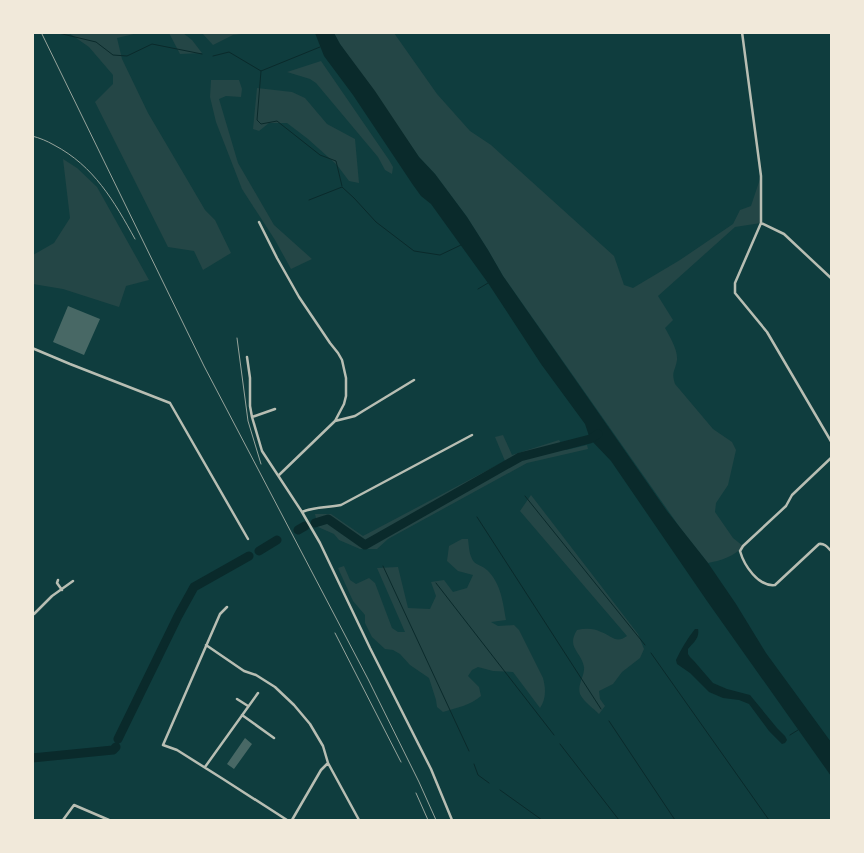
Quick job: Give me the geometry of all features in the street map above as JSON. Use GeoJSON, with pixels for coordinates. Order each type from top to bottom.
{"type":"FeatureCollection","features":[{"type":"Feature","properties":{"kind":"street"},"geometry":{"type":"LineString","coordinates":[[742,32],[761,176],[761,223],[735,283],[735,293],[767,332],[832,443]]}},
{"type":"Feature","properties":{"kind":"street"},"geometry":{"type":"LineString","coordinates":[[259,222],[299,297],[342,360],[346,378],[344,404],[335,421],[278,475]]}},
{"type":"Feature","properties":{"kind":"street"},"geometry":{"type":"LineString","coordinates":[[761,223],[784,234],[832,279]]}},
{"type":"Feature","properties":{"kind":"street"},"geometry":{"type":"LineString","coordinates":[[32,348],[170,403],[248,539]]}},
{"type":"Feature","properties":{"kind":"street"},"geometry":{"type":"LineString","coordinates":[[247,357],[250,378],[250,406],[262,451],[320,543],[431,770],[452,820]]}},
{"type":"Feature","properties":{"kind":"street"},"geometry":{"type":"LineString","coordinates":[[335,421],[354,416],[414,380]]}},
{"type":"Feature","properties":{"kind":"street"},"geometry":{"type":"LineString","coordinates":[[252,417],[275,409]]}},
{"type":"Feature","properties":{"kind":"street"},"geometry":{"type":"LineString","coordinates":[[302,512],[312,508],[341,505],[472,435]]}},
{"type":"Feature","properties":{"kind":"street"},"geometry":{"type":"LineString","coordinates":[[832,457],[792,495],[786,506],[740,551],[749,570],[770,586],[775,586],[820,544],[822,543],[832,552]]}},
{"type":"Feature","properties":{"kind":"street"},"geometry":{"type":"LineString","coordinates":[[58,580],[57,583],[62,590]]}},
{"type":"Feature","properties":{"kind":"street"},"geometry":{"type":"LineString","coordinates":[[33,615],[52,596],[74,581]]}},
{"type":"Feature","properties":{"kind":"street"},"geometry":{"type":"LineString","coordinates":[[227,607],[220,614],[163,745],[177,750],[287,820]]}},
{"type":"Feature","properties":{"kind":"street"},"geometry":{"type":"LineString","coordinates":[[206,645],[244,671],[256,675],[275,686],[294,705],[310,724],[323,746],[328,764],[359,820]]}},
{"type":"Feature","properties":{"kind":"street"},"geometry":{"type":"LineString","coordinates":[[205,767],[258,692]]}},
{"type":"Feature","properties":{"kind":"street"},"geometry":{"type":"LineString","coordinates":[[237,699],[248,706]]}},
{"type":"Feature","properties":{"kind":"street"},"geometry":{"type":"LineString","coordinates":[[242,715],[274,738]]}},
{"type":"Feature","properties":{"kind":"street"},"geometry":{"type":"LineString","coordinates":[[292,820],[317,776],[328,764]]}},
{"type":"Feature","properties":{"kind":"street"},"geometry":{"type":"LineString","coordinates":[[63,820],[74,805],[109,820]]}},
{"type":"Feature","properties":{"kind":"shaded area"},"geometry":{"type":"Polygon","coordinates":[[[69,33],[138,33],[117,38],[122,59],[148,113],[205,210],[215,220],[231,253],[203,270],[194,251],[168,247],[95,102],[113,84],[113,75],[89,47],[69,33]]]}},
{"type":"Feature","properties":{"kind":"shaded area"},"geometry":{"type":"Polygon","coordinates":[[[169,33],[183,33],[192,40],[202,53],[180,54],[169,33]]]}},
{"type":"Feature","properties":{"kind":"shaded area"},"geometry":{"type":"Polygon","coordinates":[[[202,33],[250,33],[233,35],[213,45],[202,33]]]}},
{"type":"Feature","properties":{"kind":"shaded area"},"geometry":{"type":"Polygon","coordinates":[[[315,33],[334,33],[419,157],[435,174],[467,217],[503,276],[667,511],[708,563],[766,653],[831,742],[831,776],[611,461],[590,439],[585,424],[541,364],[488,283],[431,204],[421,196],[413,185],[353,95],[324,56],[315,33]]]}},
{"type":"Feature","properties":{"kind":"shaded area"},"geometry":{"type":"Polygon","coordinates":[[[334,33],[394,33],[437,94],[470,131],[491,145],[614,256],[624,285],[633,288],[680,260],[733,224],[740,210],[751,206],[761,176],[761,223],[735,227],[658,296],[673,320],[665,328],[676,352],[677,360],[673,374],[675,384],[713,429],[732,442],[736,450],[728,485],[716,503],[715,512],[733,538],[743,546],[740,550],[732,555],[708,563],[681,529],[503,276],[467,217],[435,174],[419,157],[334,33]]]}},
{"type":"Feature","properties":{"kind":"shaded area"},"geometry":{"type":"Polygon","coordinates":[[[321,61],[389,160],[393,167],[392,174],[385,170],[378,157],[316,83],[310,79],[287,72],[321,61]]]}},
{"type":"Feature","properties":{"kind":"shaded area"},"geometry":{"type":"Polygon","coordinates":[[[211,80],[239,80],[242,89],[241,97],[226,96],[219,99],[238,163],[274,225],[312,259],[291,269],[275,240],[242,189],[216,122],[210,97],[211,80]]]}},
{"type":"Feature","properties":{"kind":"shaded area"},"geometry":{"type":"Polygon","coordinates":[[[257,88],[292,92],[305,98],[327,124],[355,139],[359,183],[349,181],[337,165],[287,123],[269,123],[259,131],[253,129],[257,88]]]}},
{"type":"Feature","properties":{"kind":"shaded area"},"geometry":{"type":"Polygon","coordinates":[[[63,159],[77,168],[97,187],[149,280],[126,286],[119,307],[63,289],[33,284],[33,255],[54,243],[70,218],[63,159]]]}},
{"type":"Feature","properties":{"kind":"shaded area"},"geometry":{"type":"Polygon","coordinates":[[[503,435],[512,455],[559,440],[566,450],[587,445],[588,449],[527,463],[388,539],[377,549],[360,549],[339,540],[334,534],[318,527],[315,514],[331,514],[363,536],[505,461],[495,437],[503,435]]]}},
{"type":"Feature","properties":{"kind":"shaded area"},"geometry":{"type":"Polygon","coordinates":[[[531,495],[638,634],[644,649],[640,658],[622,672],[613,684],[599,691],[600,699],[605,706],[599,714],[580,694],[579,690],[584,667],[575,649],[574,636],[577,630],[592,629],[614,639],[627,636],[520,511],[531,495]]]}},
{"type":"Feature","properties":{"kind":"shaded area"},"geometry":{"type":"Polygon","coordinates":[[[462,539],[468,539],[472,560],[484,567],[492,575],[498,587],[506,620],[491,622],[498,626],[514,625],[519,630],[543,678],[545,694],[540,708],[513,672],[493,671],[478,667],[472,670],[468,676],[479,687],[481,696],[468,704],[443,712],[437,707],[429,678],[410,665],[400,654],[393,650],[385,649],[372,637],[365,623],[365,615],[353,601],[338,568],[344,566],[350,580],[356,584],[369,578],[375,583],[392,628],[398,632],[405,632],[377,568],[398,567],[408,608],[430,609],[436,596],[431,582],[444,580],[453,592],[467,588],[473,575],[458,571],[447,561],[449,546],[462,539]]]}},
{"type":"Feature","properties":{"kind":"shaded area"},"geometry":{"type":"Polygon","coordinates":[[[695,629],[698,629],[698,635],[688,649],[690,657],[713,683],[750,695],[785,736],[787,740],[785,743],[782,744],[769,731],[749,704],[739,700],[723,698],[709,692],[690,673],[677,664],[676,660],[680,652],[695,629]]]}},
{"type":"Feature","properties":{"kind":"building"},"geometry":{"type":"Polygon","coordinates":[[[68,306],[100,319],[84,355],[53,342],[68,306]]]}},
{"type":"Feature","properties":{"kind":"building"},"geometry":{"type":"Polygon","coordinates":[[[245,738],[252,744],[234,769],[227,764],[245,738]]]}},
{"type":"Feature","properties":{"kind":"waterway"},"geometry":{"type":"LineString","coordinates":[[54,32],[96,42],[113,55],[127,56],[152,44],[202,54]]}},
{"type":"Feature","properties":{"kind":"waterway"},"geometry":{"type":"LineString","coordinates":[[213,56],[229,52],[261,71],[320,47]]}},
{"type":"Feature","properties":{"kind":"waterway"},"geometry":{"type":"LineString","coordinates":[[261,71],[257,120],[261,124],[277,121],[320,155],[336,161],[342,186]]}},
{"type":"Feature","properties":{"kind":"waterway"},"geometry":{"type":"LineString","coordinates":[[309,200],[342,187],[376,222],[414,251],[440,255],[461,245]]}},
{"type":"Feature","properties":{"kind":"waterway"},"geometry":{"type":"LineString","coordinates":[[478,289],[488,283]]}},
{"type":"Feature","properties":{"kind":"waterway"},"geometry":{"type":"LineString","coordinates":[[315,523],[328,519],[365,545],[520,457],[590,439],[598,434]]}},
{"type":"Feature","properties":{"kind":"waterway"},"geometry":{"type":"LineString","coordinates":[[525,496],[645,645]]}},
{"type":"Feature","properties":{"kind":"waterway"},"geometry":{"type":"LineString","coordinates":[[477,517],[601,709]]}},
{"type":"Feature","properties":{"kind":"waterway"},"geometry":{"type":"LineString","coordinates":[[298,530],[305,526]]}},
{"type":"Feature","properties":{"kind":"waterway"},"geometry":{"type":"LineString","coordinates":[[259,551],[277,540]]}},
{"type":"Feature","properties":{"kind":"waterway"},"geometry":{"type":"LineString","coordinates":[[118,739],[194,587],[249,556]]}},
{"type":"Feature","properties":{"kind":"waterway"},"geometry":{"type":"LineString","coordinates":[[383,566],[469,751]]}},
{"type":"Feature","properties":{"kind":"waterway"},"geometry":{"type":"LineString","coordinates":[[436,583],[554,735]]}},
{"type":"Feature","properties":{"kind":"waterway"},"geometry":{"type":"LineString","coordinates":[[651,653],[769,820]]}},
{"type":"Feature","properties":{"kind":"waterway"},"geometry":{"type":"LineString","coordinates":[[609,721],[675,820]]}},
{"type":"Feature","properties":{"kind":"waterway"},"geometry":{"type":"LineString","coordinates":[[790,735],[798,730]]}},
{"type":"Feature","properties":{"kind":"waterway"},"geometry":{"type":"LineString","coordinates":[[560,744],[619,820]]}},
{"type":"Feature","properties":{"kind":"waterway"},"geometry":{"type":"LineString","coordinates":[[32,758],[113,750],[116,747]]}},
{"type":"Feature","properties":{"kind":"waterway"},"geometry":{"type":"LineString","coordinates":[[474,764],[478,775],[489,783]]}},
{"type":"Feature","properties":{"kind":"waterway"},"geometry":{"type":"LineString","coordinates":[[500,790],[542,820]]}},
{"type":"Feature","properties":{"kind":"railway"},"geometry":{"type":"LineString","coordinates":[[41,32],[204,366],[368,679],[436,820]]}},
{"type":"Feature","properties":{"kind":"railway"},"geometry":{"type":"LineString","coordinates":[[32,136],[49,142],[81,163],[111,198],[135,239]]}},
{"type":"Feature","properties":{"kind":"railway"},"geometry":{"type":"LineString","coordinates":[[237,338],[248,421],[261,464]]}},
{"type":"Feature","properties":{"kind":"railway"},"geometry":{"type":"LineString","coordinates":[[335,633],[401,762]]}},
{"type":"Feature","properties":{"kind":"railway"},"geometry":{"type":"LineString","coordinates":[[416,793],[428,820]]}}]}
